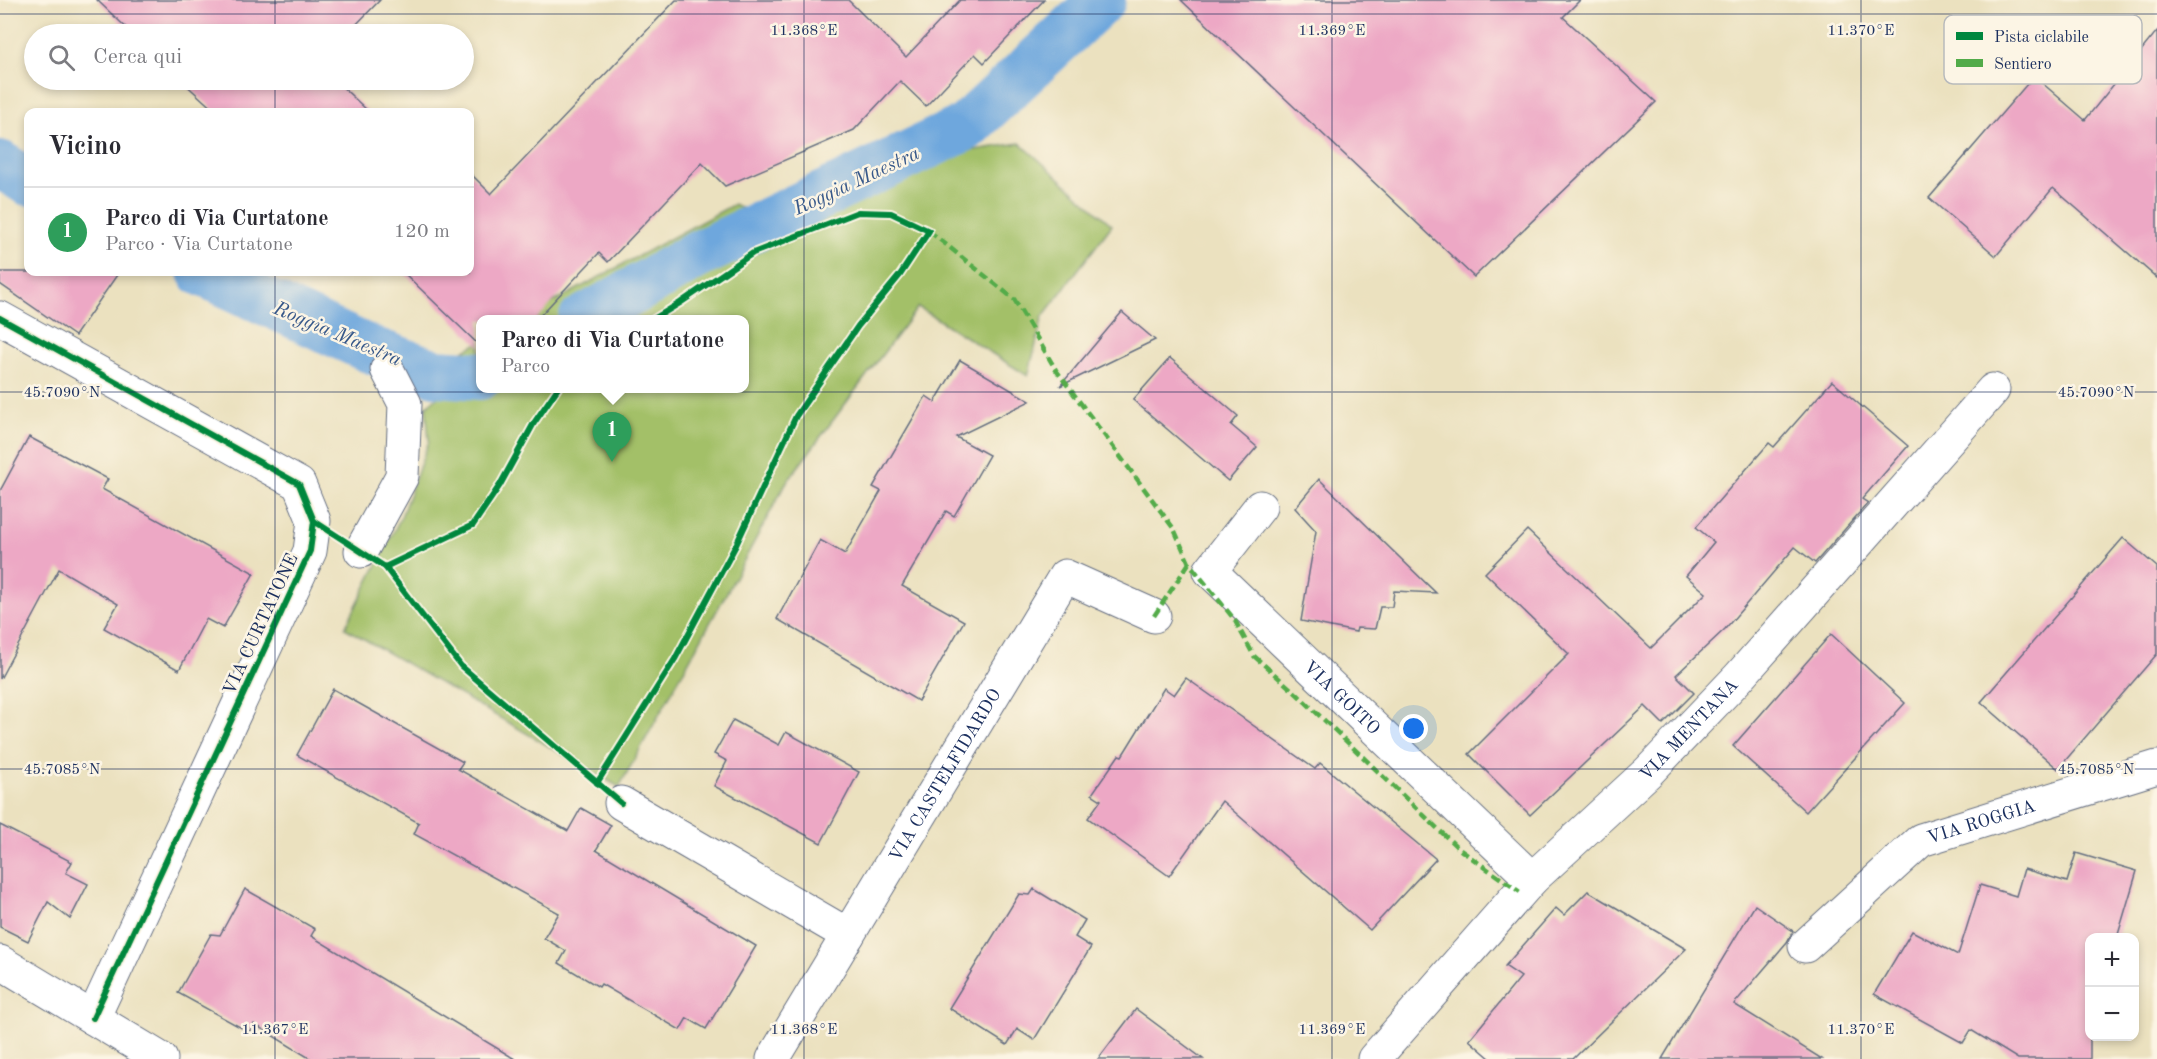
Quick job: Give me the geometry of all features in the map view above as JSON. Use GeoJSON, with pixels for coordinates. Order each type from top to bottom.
{"type":"FeatureCollection","features":[{"type":"Feature","properties":{"kind":"street","name":"VIA CURTATONE"},"geometry":{"type":"LineString","coordinates":[[0,318],[299,484],[314,520],[310,551],[93,1018]]}},
{"type":"Feature","properties":{"kind":"street"},"geometry":{"type":"LineString","coordinates":[[361,551],[402,476],[405,404],[387,369]]}},
{"type":"Feature","properties":{"kind":"street","name":"VIA MENTANA"},"geometry":{"type":"LineString","coordinates":[[1374,1059],[1532,879],[1648,772],[1739,677],[1993,390]]}},
{"type":"Feature","properties":{"kind":"street","name":"VIA GOITO"},"geometry":{"type":"LineString","coordinates":[[1260,507],[1210,571],[1532,879]]}},
{"type":"Feature","properties":{"kind":"street","name":"VIA CASTELFIDARDO"},"geometry":{"type":"LineString","coordinates":[[773,1059],[1065,576],[1154,616]]}},
{"type":"Feature","properties":{"kind":"street","name":"VIA ROGGIA"},"geometry":{"type":"LineString","coordinates":[[1805,946],[1921,840],[2157,767]]}},
{"type":"Feature","properties":{"kind":"street"},"geometry":{"type":"LineString","coordinates":[[621,803],[848,935]]}},
{"type":"Feature","properties":{"kind":"street"},"geometry":{"type":"LineString","coordinates":[[0,962],[161,1059]]}},
{"type":"Feature","properties":{"kind":"green space"},"geometry":{"type":"Polygon","coordinates":[[[1020,143],[1112,225],[1043,316],[1028,376],[918,307],[786,483],[619,787],[345,628],[401,517],[429,441],[426,407],[457,379],[450,358],[476,344],[476,393],[749,393],[749,315],[529,315],[734,204],[778,227],[923,158],[1020,143]]]}},
{"type":"Feature","properties":{"kind":"building"},"geometry":{"type":"Polygon","coordinates":[[[97,0],[380,0],[357,24],[122,24],[97,0]]]}},
{"type":"Feature","properties":{"kind":"building"},"geometry":{"type":"Polygon","coordinates":[[[676,0],[848,0],[906,57],[960,0],[1044,0],[984,63],[975,54],[926,106],[900,81],[854,130],[725,186],[702,163],[608,262],[599,253],[541,315],[476,315],[476,342],[407,276],[474,276],[474,177],[491,194],[676,0]]]}},
{"type":"Feature","properties":{"kind":"building"},"geometry":{"type":"Polygon","coordinates":[[[1181,0],[1580,0],[1563,17],[1656,102],[1474,277],[1181,0]]]}},
{"type":"Feature","properties":{"kind":"building"},"geometry":{"type":"Polygon","coordinates":[[[2157,31],[2157,278],[2053,188],[1996,256],[1929,198],[2027,84],[2043,84],[2085,120],[2114,84],[2142,84],[2142,50],[2157,31]]]}},
{"type":"Feature","properties":{"kind":"building"},"geometry":{"type":"Polygon","coordinates":[[[192,90],[346,90],[365,108],[212,108],[192,90]]]}},
{"type":"Feature","properties":{"kind":"building"},"geometry":{"type":"Polygon","coordinates":[[[0,272],[24,272],[24,276],[116,276],[75,336],[0,284],[0,272]]]}},
{"type":"Feature","properties":{"kind":"building"},"geometry":{"type":"Polygon","coordinates":[[[1122,312],[1155,340],[1060,386],[1122,312]]]}},
{"type":"Feature","properties":{"kind":"building"},"geometry":{"type":"Polygon","coordinates":[[[1170,358],[1238,416],[1231,425],[1257,447],[1228,481],[1133,400],[1170,358]]]}},
{"type":"Feature","properties":{"kind":"building"},"geometry":{"type":"Polygon","coordinates":[[[960,360],[1030,401],[956,437],[989,455],[954,516],[946,511],[902,586],[964,621],[918,701],[777,619],[820,540],[845,554],[881,491],[873,487],[926,396],[935,402],[960,360]]]}},
{"type":"Feature","properties":{"kind":"building"},"geometry":{"type":"Polygon","coordinates":[[[1832,381],[1908,446],[1862,499],[1868,503],[1815,563],[1795,547],[1725,629],[1676,675],[1694,693],[1663,724],[1645,706],[1530,815],[1469,754],[1569,654],[1485,573],[1527,530],[1651,648],[1706,593],[1686,576],[1714,542],[1696,527],[1769,443],[1774,447],[1832,381]]]}},
{"type":"Feature","properties":{"kind":"building"},"geometry":{"type":"Polygon","coordinates":[[[29,437],[108,479],[102,489],[254,573],[223,628],[206,619],[179,670],[104,628],[118,604],[59,569],[0,679],[0,491],[29,437]]]}},
{"type":"Feature","properties":{"kind":"building"},"geometry":{"type":"Polygon","coordinates":[[[1319,479],[1436,593],[1394,591],[1392,607],[1380,607],[1375,629],[1357,628],[1356,632],[1301,621],[1316,531],[1295,508],[1319,479]]]}},
{"type":"Feature","properties":{"kind":"building"},"geometry":{"type":"Polygon","coordinates":[[[2123,538],[2157,567],[2157,654],[2058,769],[1981,702],[2123,538]]]}},
{"type":"Feature","properties":{"kind":"building"},"geometry":{"type":"Polygon","coordinates":[[[1831,634],[1905,703],[1806,812],[1733,746],[1831,634]]]}},
{"type":"Feature","properties":{"kind":"building"},"geometry":{"type":"Polygon","coordinates":[[[1186,678],[1315,769],[1320,763],[1436,859],[1370,930],[1222,801],[1169,876],[1088,818],[1101,800],[1092,794],[1119,755],[1122,756],[1164,688],[1174,695],[1186,678]]]}},
{"type":"Feature","properties":{"kind":"building"},"geometry":{"type":"Polygon","coordinates":[[[333,689],[463,762],[458,769],[568,831],[581,808],[611,825],[596,850],[756,946],[706,1029],[687,1018],[680,1030],[601,984],[599,987],[559,963],[566,951],[544,938],[559,913],[414,834],[419,823],[297,755],[333,689]]]}},
{"type":"Feature","properties":{"kind":"building"},"geometry":{"type":"Polygon","coordinates":[[[733,720],[779,745],[786,732],[859,772],[821,843],[714,786],[727,761],[714,754],[733,720]]]}},
{"type":"Feature","properties":{"kind":"building"},"geometry":{"type":"Polygon","coordinates":[[[0,825],[72,862],[66,873],[88,884],[70,919],[48,902],[28,941],[0,927],[0,825]]]}},
{"type":"Feature","properties":{"kind":"building"},"geometry":{"type":"Polygon","coordinates":[[[2076,853],[2137,871],[2118,933],[2085,933],[2085,1041],[2090,1041],[2090,1059],[2018,1059],[1971,1030],[1963,1043],[1874,994],[1912,931],[1958,955],[1980,885],[2016,896],[2024,869],[2067,882],[2076,853]]]}},
{"type":"Feature","properties":{"kind":"building"},"geometry":{"type":"Polygon","coordinates":[[[245,889],[315,929],[311,936],[515,1059],[311,1059],[254,1024],[249,1032],[178,993],[211,934],[220,935],[245,889]]]}},
{"type":"Feature","properties":{"kind":"building"},"geometry":{"type":"Polygon","coordinates":[[[1034,889],[1085,920],[1075,937],[1091,947],[1034,1040],[1017,1029],[1007,1045],[949,1008],[1019,894],[1030,895],[1034,889]]]}},
{"type":"Feature","properties":{"kind":"building"},"geometry":{"type":"Polygon","coordinates":[[[1588,891],[1686,949],[1573,1059],[1491,1059],[1469,1040],[1521,977],[1505,966],[1556,908],[1564,915],[1588,891]]]}},
{"type":"Feature","properties":{"kind":"building"},"geometry":{"type":"Polygon","coordinates":[[[1755,905],[1793,931],[1787,942],[1734,1004],[1822,1059],[1662,1059],[1755,905]]]}},
{"type":"Feature","properties":{"kind":"building"},"geometry":{"type":"Polygon","coordinates":[[[1136,1009],[1203,1059],[1098,1059],[1136,1009]]]}},
{"type":"Feature","properties":{"kind":"waterway","name":"Roggia Maestra"},"geometry":{"type":"LineString","coordinates":[[591,315],[697,255],[966,127],[1102,0]]}},
{"type":"Feature","properties":{"kind":"waterway","name":"Roggia Maestra"},"geometry":{"type":"LineString","coordinates":[[0,164],[24,179]]}},
{"type":"Feature","properties":{"kind":"waterway","name":"Roggia Maestra"},"geometry":{"type":"LineString","coordinates":[[210,276],[369,349],[435,373],[476,376]]}},
{"type":"Feature","properties":{"kind":"marked path"},"geometry":{"type":"LineString","coordinates":[[929,231],[1014,299],[1056,370],[1174,529],[1189,563],[1234,619],[1254,656],[1459,849],[1520,892]]}},
{"type":"Feature","properties":{"kind":"marked path"},"geometry":{"type":"LineString","coordinates":[[1154,616],[1189,563]]}},
{"type":"Feature","properties":{"kind":"cycle path"},"geometry":{"type":"LineString","coordinates":[[597,783],[675,659],[736,545],[796,416],[858,326],[900,275],[929,231],[891,213],[858,212],[753,253],[660,315]]}},
{"type":"Feature","properties":{"kind":"cycle path"},"geometry":{"type":"LineString","coordinates":[[0,318],[299,484],[314,521],[310,551],[93,1018]]}},
{"type":"Feature","properties":{"kind":"cycle path"},"geometry":{"type":"LineString","coordinates":[[385,567],[473,525],[500,485],[534,423],[555,393]]}},
{"type":"Feature","properties":{"kind":"cycle path"},"geometry":{"type":"LineString","coordinates":[[314,521],[385,567],[461,666],[621,803]]}},
{"type":"Feature","properties":{"kind":"place","name":"Parco di Via Curtatone"},"geometry":{"type":"Point","coordinates":[612,462]}}]}
